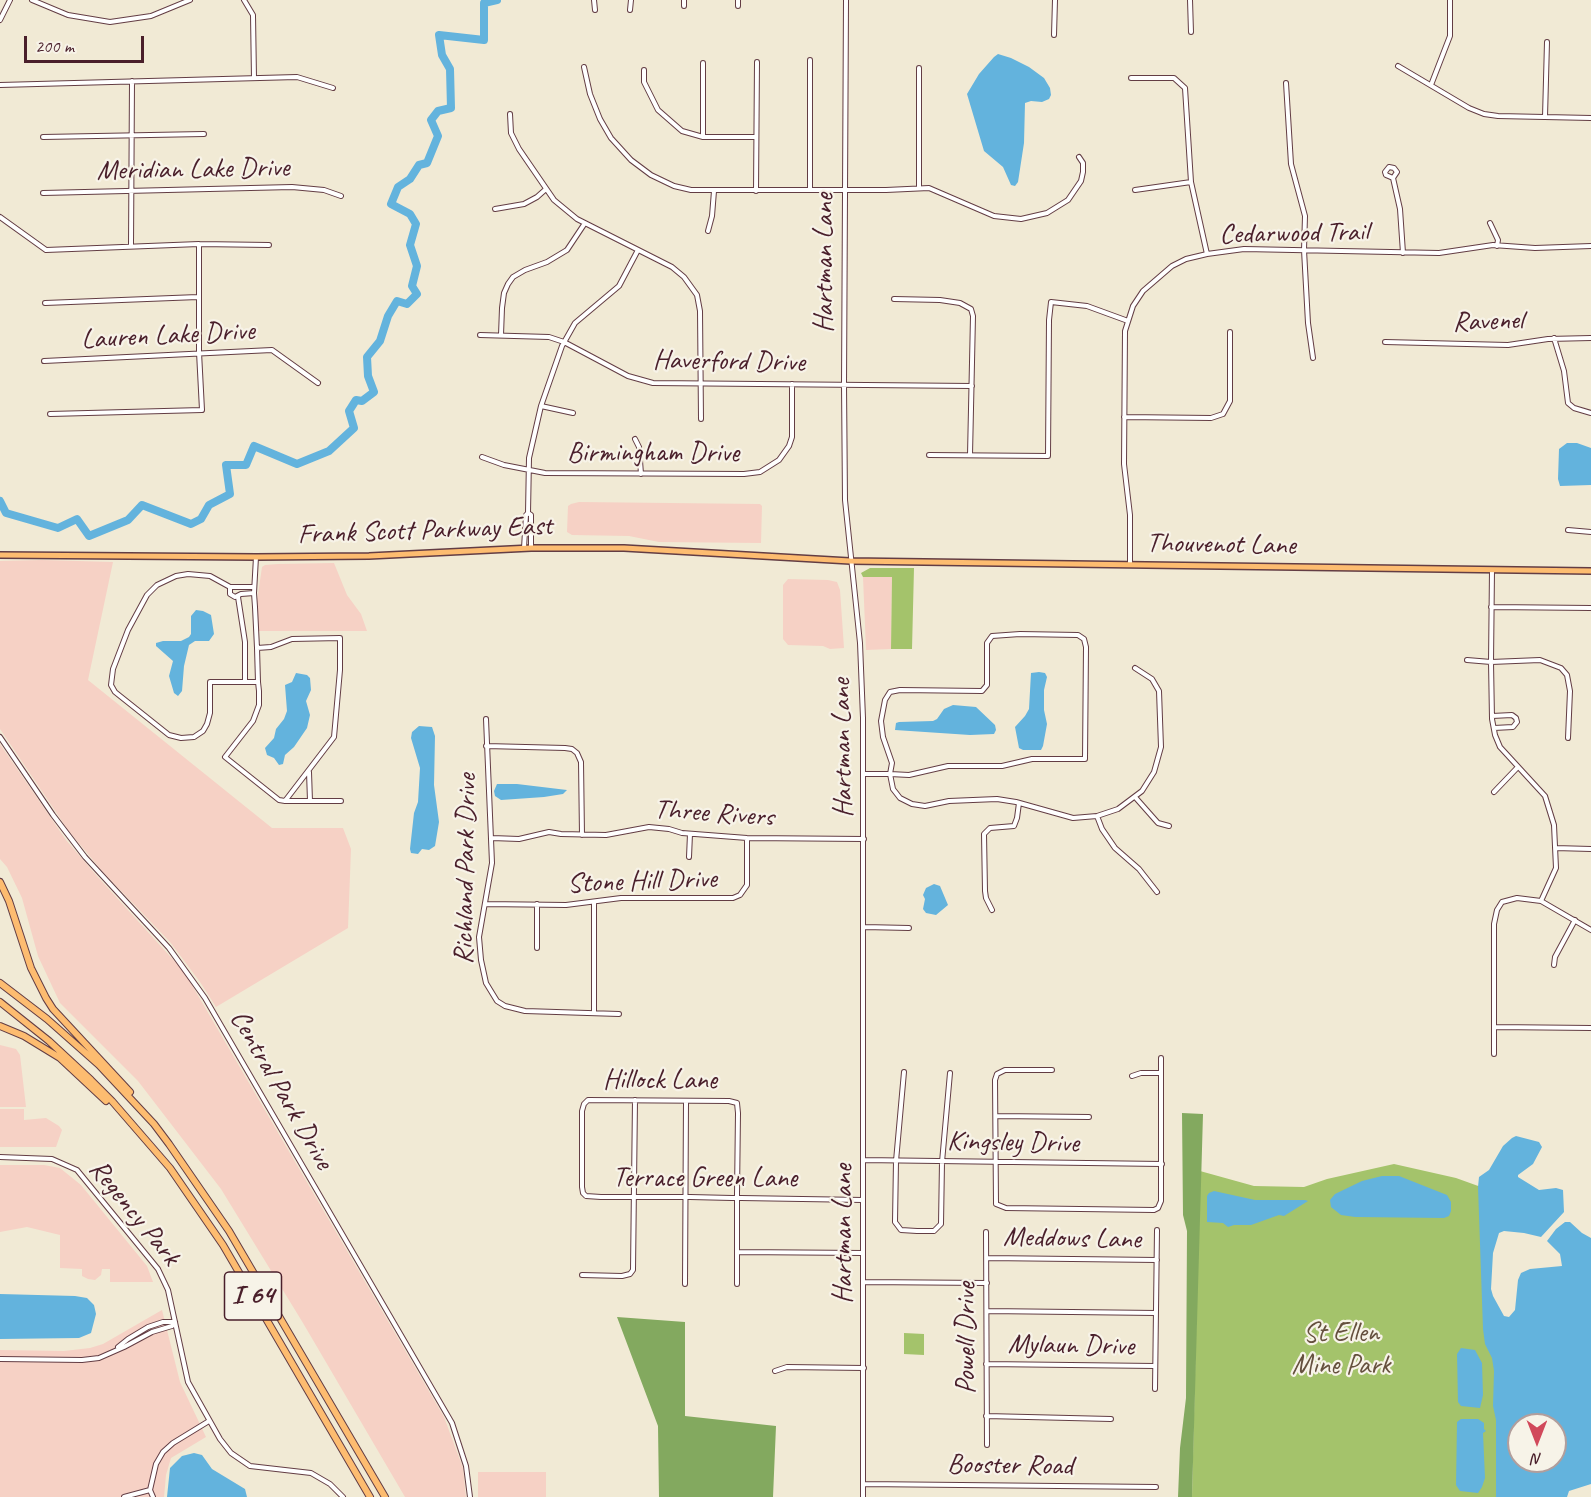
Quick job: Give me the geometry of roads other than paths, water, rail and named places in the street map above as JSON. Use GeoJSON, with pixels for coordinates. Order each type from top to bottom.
{"type":"FeatureCollection","features":[{"type":"Feature","properties":{"kind":"highway"},"geometry":{"type":"LineString","coordinates":[[0,882],[9,901],[31,968],[46,998],[148,1112],[154,1124]]}},
{"type":"Feature","properties":{"kind":"highway","name":"I 64"},"geometry":{"type":"LineString","coordinates":[[0,982],[80,1047],[154,1124],[194,1177],[229,1231],[385,1497]]}},
{"type":"Feature","properties":{"kind":"highway","name":"I 64"},"geometry":{"type":"LineString","coordinates":[[0,1002],[67,1058],[118,1108],[170,1168],[206,1219],[370,1497]]}},
{"type":"Feature","properties":{"kind":"highway"},"geometry":{"type":"LineString","coordinates":[[0,1026],[24,1036],[60,1058],[108,1102],[118,1108]]}},
{"type":"Feature","properties":{"kind":"main road","name":"Frank Scott Parkway East"},"geometry":{"type":"LineString","coordinates":[[0,555],[369,556],[527,548],[631,549],[850,561]]}},
{"type":"Feature","properties":{"kind":"main road","name":"Thouvenot Lane"},"geometry":{"type":"LineString","coordinates":[[850,561],[1591,571]]}},
{"type":"Feature","properties":{"kind":"street"},"geometry":{"type":"LineString","coordinates":[[0,20],[10,0]]}},
{"type":"Feature","properties":{"kind":"street"},"geometry":{"type":"LineString","coordinates":[[32,0],[68,15],[110,22],[152,16],[190,0]]}},
{"type":"Feature","properties":{"kind":"street"},"geometry":{"type":"LineString","coordinates":[[244,0],[254,15],[254,78]]}},
{"type":"Feature","properties":{"kind":"street"},"geometry":{"type":"LineString","coordinates":[[594,0],[595,10]]}},
{"type":"Feature","properties":{"kind":"street"},"geometry":{"type":"LineString","coordinates":[[630,10],[631,0]]}},
{"type":"Feature","properties":{"kind":"street"},"geometry":{"type":"LineString","coordinates":[[684,0],[684,6]]}},
{"type":"Feature","properties":{"kind":"street"},"geometry":{"type":"LineString","coordinates":[[738,0],[738,6]]}},
{"type":"Feature","properties":{"kind":"street","name":"Hartman Lane"},"geometry":{"type":"LineString","coordinates":[[846,0],[845,500],[861,658],[864,774],[863,1497]]}},
{"type":"Feature","properties":{"kind":"street"},"geometry":{"type":"LineString","coordinates":[[1054,34],[1055,0]]}},
{"type":"Feature","properties":{"kind":"street"},"geometry":{"type":"LineString","coordinates":[[1190,0],[1191,32]]}},
{"type":"Feature","properties":{"kind":"street"},"geometry":{"type":"LineString","coordinates":[[1431,85],[1450,36],[1450,0]]}},
{"type":"Feature","properties":{"kind":"street"},"geometry":{"type":"LineString","coordinates":[[1545,117],[1547,42]]}},
{"type":"Feature","properties":{"kind":"street"},"geometry":{"type":"LineString","coordinates":[[810,60],[810,190]]}},
{"type":"Feature","properties":{"kind":"street"},"geometry":{"type":"LineString","coordinates":[[756,191],[757,62]]}},
{"type":"Feature","properties":{"kind":"street"},"geometry":{"type":"LineString","coordinates":[[703,63],[704,137]]}},
{"type":"Feature","properties":{"kind":"street"},"geometry":{"type":"LineString","coordinates":[[1398,66],[1469,108],[1484,114],[1591,118]]}},
{"type":"Feature","properties":{"kind":"street"},"geometry":{"type":"LineString","coordinates":[[584,67],[590,94],[611,138],[631,160],[651,175],[674,186],[691,190],[886,190],[918,187],[940,191],[994,216],[1010,219],[1033,218],[1055,210],[1073,194],[1083,172],[1080,158]]}},
{"type":"Feature","properties":{"kind":"street"},"geometry":{"type":"LineString","coordinates":[[918,187],[919,69]]}},
{"type":"Feature","properties":{"kind":"street"},"geometry":{"type":"LineString","coordinates":[[644,70],[644,82],[658,110],[682,131],[704,137],[756,137]]}},
{"type":"Feature","properties":{"kind":"street"},"geometry":{"type":"LineString","coordinates":[[0,85],[297,76],[333,88]]}},
{"type":"Feature","properties":{"kind":"street"},"geometry":{"type":"LineString","coordinates":[[1131,78],[1174,78],[1185,88],[1191,182],[1207,254]]}},
{"type":"Feature","properties":{"kind":"street"},"geometry":{"type":"LineString","coordinates":[[131,246],[132,81]]}},
{"type":"Feature","properties":{"kind":"street"},"geometry":{"type":"LineString","coordinates":[[1286,83],[1291,164],[1305,216],[1304,250],[1308,323],[1313,358]]}},
{"type":"Feature","properties":{"kind":"street"},"geometry":{"type":"LineString","coordinates":[[510,114],[511,134],[554,200],[577,219],[681,273],[697,295],[700,311],[701,419]]}},
{"type":"Feature","properties":{"kind":"street"},"geometry":{"type":"LineString","coordinates":[[43,137],[204,134]]}},
{"type":"Feature","properties":{"kind":"street"},"geometry":{"type":"LineString","coordinates":[[1393,178],[1400,209],[1403,253]]}},
{"type":"Feature","properties":{"kind":"street"},"geometry":{"type":"LineString","coordinates":[[1135,190],[1191,182]]}},
{"type":"Feature","properties":{"kind":"street","name":"Meridian Lake Drive"},"geometry":{"type":"LineString","coordinates":[[43,193],[292,187],[324,190],[341,196]]}},
{"type":"Feature","properties":{"kind":"street"},"geometry":{"type":"LineString","coordinates":[[495,209],[524,204],[546,189]]}},
{"type":"Feature","properties":{"kind":"street"},"geometry":{"type":"LineString","coordinates":[[708,231],[714,191]]}},
{"type":"Feature","properties":{"kind":"street"},"geometry":{"type":"LineString","coordinates":[[0,217],[46,250],[199,244],[269,245]]}},
{"type":"Feature","properties":{"kind":"street"},"geometry":{"type":"LineString","coordinates":[[501,335],[504,293],[513,277],[567,250],[585,223]]}},
{"type":"Feature","properties":{"kind":"street"},"geometry":{"type":"LineString","coordinates":[[1490,223],[1498,240],[1497,246]]}},
{"type":"Feature","properties":{"kind":"street"},"geometry":{"type":"LineString","coordinates":[[50,414],[202,410],[198,297],[199,244]]}},
{"type":"Feature","properties":{"kind":"street","name":"Cedarwood Trail"},"geometry":{"type":"LineString","coordinates":[[1130,564],[1130,515],[1124,464],[1125,331],[1133,306],[1143,291],[1172,266],[1186,259],[1207,254],[1244,249],[1438,253],[1474,247],[1591,246]]}},
{"type":"Feature","properties":{"kind":"street"},"geometry":{"type":"LineString","coordinates":[[527,548],[531,515],[528,513],[529,458],[541,406],[564,342],[575,323],[619,286],[638,250]]}},
{"type":"Feature","properties":{"kind":"street"},"geometry":{"type":"LineString","coordinates":[[45,303],[198,297]]}},
{"type":"Feature","properties":{"kind":"street"},"geometry":{"type":"LineString","coordinates":[[894,299],[940,300],[960,303],[971,309],[970,456]]}},
{"type":"Feature","properties":{"kind":"street"},"geometry":{"type":"LineString","coordinates":[[928,455],[1048,456],[1051,302],[1087,306],[1128,321]]}},
{"type":"Feature","properties":{"kind":"street"},"geometry":{"type":"LineString","coordinates":[[1124,417],[1211,418],[1223,414],[1230,401],[1230,332]]}},
{"type":"Feature","properties":{"kind":"street","name":"Haverford Drive"},"geometry":{"type":"LineString","coordinates":[[480,335],[549,337],[564,342],[636,379],[653,382],[972,386]]}},
{"type":"Feature","properties":{"kind":"street"},"geometry":{"type":"LineString","coordinates":[[1554,338],[1564,371],[1568,403],[1574,408],[1591,413]]}},
{"type":"Feature","properties":{"kind":"street","name":"Ravenel"},"geometry":{"type":"LineString","coordinates":[[1385,342],[1508,345],[1554,338],[1591,338]]}},
{"type":"Feature","properties":{"kind":"street","name":"Lauren Lake Drive"},"geometry":{"type":"LineString","coordinates":[[44,361],[272,350],[318,383]]}},
{"type":"Feature","properties":{"kind":"street","name":"Birmingham Drive"},"geometry":{"type":"LineString","coordinates":[[482,457],[530,471],[744,474],[767,469],[784,454],[792,437],[792,384]]}},
{"type":"Feature","properties":{"kind":"street"},"geometry":{"type":"LineString","coordinates":[[541,406],[573,413]]}},
{"type":"Feature","properties":{"kind":"street"},"geometry":{"type":"LineString","coordinates":[[635,439],[639,447],[641,474]]}},
{"type":"Feature","properties":{"kind":"street"},"geometry":{"type":"LineString","coordinates":[[1568,530],[1591,532]]}},
{"type":"Feature","properties":{"kind":"street"},"geometry":{"type":"LineString","coordinates":[[256,557],[254,590],[260,699],[256,716],[225,757],[279,800],[341,801]]}},
{"type":"Feature","properties":{"kind":"street"},"geometry":{"type":"LineString","coordinates":[[1492,570],[1491,662],[1494,728],[1500,747],[1545,796],[1554,825],[1556,868],[1541,901]]}},
{"type":"Feature","properties":{"kind":"street"},"geometry":{"type":"LineString","coordinates":[[254,590],[230,587],[210,576],[188,574],[176,576],[157,585],[147,595],[128,630],[115,662],[111,686],[115,692],[170,735],[181,738],[194,737],[203,731],[207,724],[210,713],[210,682],[258,682]]}},
{"type":"Feature","properties":{"kind":"street"},"geometry":{"type":"LineString","coordinates":[[230,587],[230,594],[238,597]]}},
{"type":"Feature","properties":{"kind":"street"},"geometry":{"type":"LineString","coordinates":[[238,597],[254,590]]}},
{"type":"Feature","properties":{"kind":"street"},"geometry":{"type":"LineString","coordinates":[[238,597],[245,642],[245,682]]}},
{"type":"Feature","properties":{"kind":"street"},"geometry":{"type":"LineString","coordinates":[[1491,607],[1591,608]]}},
{"type":"Feature","properties":{"kind":"street"},"geometry":{"type":"LineString","coordinates":[[864,774],[890,774],[909,775],[948,766],[1002,766],[1032,759],[1085,759],[1087,654],[1084,639],[1072,635],[995,635],[989,638],[987,685],[982,691],[900,690],[890,692],[885,700],[881,721],[883,737],[892,763],[890,774],[893,789],[900,798],[912,804],[925,806],[973,798],[997,798],[1073,818],[1097,816],[1118,809],[1142,791],[1154,772],[1161,747],[1159,691],[1152,679],[1135,668]]}},
{"type":"Feature","properties":{"kind":"street"},"geometry":{"type":"LineString","coordinates":[[257,648],[268,648],[292,639],[340,638],[340,669],[334,736],[285,801]]}},
{"type":"Feature","properties":{"kind":"street"},"geometry":{"type":"LineString","coordinates":[[1467,660],[1491,662],[1540,660],[1561,668],[1567,675],[1570,692],[1568,738]]}},
{"type":"Feature","properties":{"kind":"street"},"geometry":{"type":"LineString","coordinates":[[1492,716],[1512,715],[1517,722],[1513,727],[1494,728]]}},
{"type":"Feature","properties":{"kind":"street","name":"Richland Park Drive"},"geometry":{"type":"LineString","coordinates":[[486,719],[492,838],[492,863],[480,927],[481,960],[486,983],[497,1001],[505,1006],[525,1011],[619,1014]]}},
{"type":"Feature","properties":{"kind":"street","name":"Central Park Drive"},"geometry":{"type":"LineString","coordinates":[[0,737],[53,815],[86,857],[169,948],[205,998],[452,1424],[466,1466],[470,1497]]}},
{"type":"Feature","properties":{"kind":"street"},"geometry":{"type":"LineString","coordinates":[[486,746],[565,748],[577,753],[581,762],[582,835]]}},
{"type":"Feature","properties":{"kind":"street"},"geometry":{"type":"LineString","coordinates":[[1494,792],[1517,768]]}},
{"type":"Feature","properties":{"kind":"street"},"geometry":{"type":"LineString","coordinates":[[309,771],[310,801]]}},
{"type":"Feature","properties":{"kind":"street"},"geometry":{"type":"LineString","coordinates":[[1135,797],[1158,822],[1169,826]]}},
{"type":"Feature","properties":{"kind":"street"},"geometry":{"type":"LineString","coordinates":[[992,910],[986,898],[984,834],[990,828],[1014,826],[1019,802]]}},
{"type":"Feature","properties":{"kind":"street"},"geometry":{"type":"LineString","coordinates":[[1097,816],[1102,829],[1115,848],[1139,869],[1156,892]]}},
{"type":"Feature","properties":{"kind":"street","name":"Three Rivers"},"geometry":{"type":"LineString","coordinates":[[492,838],[519,839],[549,832],[606,836],[649,827],[690,834],[747,838],[864,839]]}},
{"type":"Feature","properties":{"kind":"street"},"geometry":{"type":"LineString","coordinates":[[689,857],[690,834]]}},
{"type":"Feature","properties":{"kind":"street","name":"Stone Hill Drive"},"geometry":{"type":"LineString","coordinates":[[485,904],[566,905],[621,898],[733,898],[741,895],[747,885],[747,838]]}},
{"type":"Feature","properties":{"kind":"street"},"geometry":{"type":"LineString","coordinates":[[1555,848],[1591,849]]}},
{"type":"Feature","properties":{"kind":"street"},"geometry":{"type":"LineString","coordinates":[[1494,1054],[1494,924],[1497,910],[1502,902],[1517,898],[1541,901],[1591,930]]}},
{"type":"Feature","properties":{"kind":"street"},"geometry":{"type":"LineString","coordinates":[[594,902],[594,1013]]}},
{"type":"Feature","properties":{"kind":"street"},"geometry":{"type":"LineString","coordinates":[[537,904],[537,948]]}},
{"type":"Feature","properties":{"kind":"street"},"geometry":{"type":"LineString","coordinates":[[1554,965],[1555,957],[1575,920]]}},
{"type":"Feature","properties":{"kind":"street"},"geometry":{"type":"LineString","coordinates":[[864,927],[909,928]]}},
{"type":"Feature","properties":{"kind":"street"},"geometry":{"type":"LineString","coordinates":[[1494,1027],[1591,1028]]}},
{"type":"Feature","properties":{"kind":"street"},"geometry":{"type":"LineString","coordinates":[[1052,1070],[999,1071],[995,1080],[995,1202],[1000,1207],[1152,1210],[1158,1208],[1161,1201],[1161,1058]]}},
{"type":"Feature","properties":{"kind":"street"},"geometry":{"type":"LineString","coordinates":[[904,1072],[896,1161],[896,1225],[903,1231],[917,1232],[934,1231],[941,1224],[942,1162],[950,1073]]}},
{"type":"Feature","properties":{"kind":"street"},"geometry":{"type":"LineString","coordinates":[[1132,1076],[1141,1073],[1161,1073]]}},
{"type":"Feature","properties":{"kind":"street","name":"Hillock Lane"},"geometry":{"type":"LineString","coordinates":[[583,1193],[582,1111],[588,1100],[729,1101],[737,1103],[737,1198]]}},
{"type":"Feature","properties":{"kind":"street"},"geometry":{"type":"LineString","coordinates":[[582,1275],[622,1275],[630,1274],[633,1270],[635,1100]]}},
{"type":"Feature","properties":{"kind":"street"},"geometry":{"type":"LineString","coordinates":[[685,1284],[686,1101]]}},
{"type":"Feature","properties":{"kind":"street"},"geometry":{"type":"LineString","coordinates":[[996,1116],[1089,1117]]}},
{"type":"Feature","properties":{"kind":"street","name":"Regency Park"},"geometry":{"type":"LineString","coordinates":[[0,1157],[52,1158],[77,1170],[163,1276],[188,1382],[225,1446],[250,1466],[311,1473],[330,1484],[343,1497]]}},
{"type":"Feature","properties":{"kind":"street","name":"Kingsley Drive"},"geometry":{"type":"LineString","coordinates":[[863,1160],[1162,1164]]}},
{"type":"Feature","properties":{"kind":"street","name":"Terrace Green Lane"},"geometry":{"type":"LineString","coordinates":[[583,1193],[593,1197],[863,1200]]}},
{"type":"Feature","properties":{"kind":"street"},"geometry":{"type":"LineString","coordinates":[[736,1284],[737,1198]]}},
{"type":"Feature","properties":{"kind":"street"},"geometry":{"type":"LineString","coordinates":[[1155,1389],[1157,1230]]}},
{"type":"Feature","properties":{"kind":"street","name":"Powell Drive"},"geometry":{"type":"LineString","coordinates":[[986,1232],[987,1445]]}},
{"type":"Feature","properties":{"kind":"street"},"geometry":{"type":"LineString","coordinates":[[737,1252],[863,1253]]}},
{"type":"Feature","properties":{"kind":"street","name":"Meddows Lane"},"geometry":{"type":"LineString","coordinates":[[987,1258],[1157,1260]]}},
{"type":"Feature","properties":{"kind":"street"},"geometry":{"type":"LineString","coordinates":[[864,1282],[987,1283]]}},
{"type":"Feature","properties":{"kind":"street"},"geometry":{"type":"LineString","coordinates":[[987,1311],[1156,1313]]}},
{"type":"Feature","properties":{"kind":"street"},"geometry":{"type":"LineString","coordinates":[[0,1359],[91,1359],[116,1349],[148,1327],[169,1321],[175,1322]]}},
{"type":"Feature","properties":{"kind":"street","name":"Mylaun Drive"},"geometry":{"type":"LineString","coordinates":[[986,1364],[1155,1366]]}},
{"type":"Feature","properties":{"kind":"street"},"geometry":{"type":"LineString","coordinates":[[775,1371],[787,1367],[864,1368]]}},
{"type":"Feature","properties":{"kind":"street"},"geometry":{"type":"LineString","coordinates":[[986,1416],[1112,1419]]}},
{"type":"Feature","properties":{"kind":"street"},"geometry":{"type":"LineString","coordinates":[[153,1497],[150,1490],[156,1464],[164,1452],[173,1443],[209,1421]]}},
{"type":"Feature","properties":{"kind":"street","name":"Booster Road"},"geometry":{"type":"LineString","coordinates":[[863,1484],[1156,1488]]}},
{"type":"Feature","properties":{"kind":"street"},"geometry":{"type":"LineString","coordinates":[[124,1497],[150,1490]]}},
{"type":"Feature","properties":{"kind":"water"},"geometry":{"type":"Polygon","coordinates":[[[998,54],[1029,67],[1044,78],[1051,95],[1049,99],[1042,102],[1025,103],[1024,143],[1018,182],[1015,186],[1011,185],[1003,167],[984,151],[967,94],[979,74],[998,54]]]}},
{"type":"Feature","properties":{"kind":"water"},"geometry":{"type":"Polygon","coordinates":[[[1567,443],[1577,443],[1591,448],[1591,485],[1560,486],[1558,479],[1559,449],[1567,443]]]}},
{"type":"Feature","properties":{"kind":"water"},"geometry":{"type":"Polygon","coordinates":[[[196,610],[211,615],[214,634],[209,641],[195,641],[189,645],[182,691],[178,696],[174,693],[169,676],[173,661],[156,646],[156,643],[181,641],[189,637],[191,616],[196,610]]]}},
{"type":"Feature","properties":{"kind":"water"},"geometry":{"type":"Polygon","coordinates":[[[296,673],[307,675],[310,678],[311,690],[306,701],[310,715],[307,728],[294,747],[285,755],[283,764],[279,765],[274,758],[267,755],[265,748],[274,738],[276,729],[284,719],[287,711],[285,685],[292,682],[296,673]]]}},
{"type":"Feature","properties":{"kind":"water"},"geometry":{"type":"Polygon","coordinates":[[[1031,673],[1045,673],[1047,677],[1044,690],[1044,710],[1047,724],[1043,746],[1041,750],[1023,750],[1019,748],[1015,727],[1029,709],[1031,673]]]}},
{"type":"Feature","properties":{"kind":"water"},"geometry":{"type":"Polygon","coordinates":[[[953,705],[976,707],[995,725],[994,734],[970,735],[895,730],[896,723],[899,722],[933,721],[944,709],[953,705]]]}},
{"type":"Feature","properties":{"kind":"water"},"geometry":{"type":"Polygon","coordinates":[[[419,726],[432,727],[435,736],[434,785],[439,822],[435,846],[429,850],[422,849],[418,854],[411,853],[410,849],[414,813],[418,802],[420,768],[411,738],[412,732],[419,726]]]}},
{"type":"Feature","properties":{"kind":"water"},"geometry":{"type":"Polygon","coordinates":[[[497,784],[567,790],[563,794],[544,797],[501,800],[495,796],[494,791],[497,784]]]}},
{"type":"Feature","properties":{"kind":"water"},"geometry":{"type":"Polygon","coordinates":[[[934,884],[940,886],[948,905],[936,915],[926,913],[923,909],[925,899],[923,895],[926,888],[934,884]]]}},
{"type":"Feature","properties":{"kind":"water"},"geometry":{"type":"Polygon","coordinates":[[[1516,1136],[1539,1142],[1542,1147],[1533,1164],[1518,1177],[1539,1190],[1556,1188],[1563,1190],[1564,1212],[1541,1237],[1504,1231],[1499,1233],[1493,1253],[1491,1289],[1504,1316],[1509,1317],[1515,1310],[1518,1280],[1521,1273],[1530,1269],[1562,1266],[1560,1254],[1547,1241],[1556,1229],[1565,1222],[1570,1222],[1591,1238],[1591,1484],[1569,1491],[1567,1497],[1496,1497],[1494,1371],[1492,1358],[1485,1344],[1483,1329],[1478,1187],[1479,1177],[1489,1170],[1503,1146],[1516,1136]]]}},
{"type":"Feature","properties":{"kind":"water"},"geometry":{"type":"Polygon","coordinates":[[[1382,1176],[1399,1176],[1447,1195],[1451,1202],[1449,1216],[1444,1218],[1355,1217],[1341,1215],[1331,1207],[1330,1200],[1335,1194],[1362,1181],[1382,1176]]]}},
{"type":"Feature","properties":{"kind":"water"},"geometry":{"type":"Polygon","coordinates":[[[1214,1191],[1255,1200],[1308,1201],[1284,1216],[1279,1215],[1251,1225],[1228,1227],[1223,1223],[1207,1222],[1207,1196],[1214,1191]]]}},
{"type":"Feature","properties":{"kind":"water"},"geometry":{"type":"Polygon","coordinates":[[[0,1294],[87,1298],[94,1305],[96,1314],[91,1333],[79,1338],[0,1339],[0,1294]]]}},
{"type":"Feature","properties":{"kind":"water"},"geometry":{"type":"Polygon","coordinates":[[[1461,1348],[1475,1350],[1482,1363],[1483,1395],[1480,1408],[1461,1406],[1458,1402],[1457,1354],[1461,1348]]]}},
{"type":"Feature","properties":{"kind":"water"},"geometry":{"type":"Polygon","coordinates":[[[1461,1419],[1478,1419],[1484,1423],[1486,1431],[1483,1433],[1485,1478],[1478,1493],[1460,1491],[1456,1485],[1457,1422],[1461,1419]]]}},
{"type":"Feature","properties":{"kind":"water"},"geometry":{"type":"Polygon","coordinates":[[[194,1453],[202,1455],[212,1469],[245,1489],[247,1497],[167,1497],[170,1468],[182,1456],[194,1453]]]}},
{"type":"Feature","properties":{"kind":"waterway"},"geometry":{"type":"LineString","coordinates":[[0,501],[6,513],[58,528],[77,519],[89,536],[128,520],[142,505],[191,524],[201,519],[209,505],[230,494],[226,465],[246,465],[254,446],[297,464],[329,451],[354,428],[349,411],[356,400],[362,401],[374,392],[368,376],[367,357],[380,341],[388,316],[397,301],[407,304],[417,294],[412,286],[417,266],[410,245],[416,224],[410,214],[391,204],[398,187],[410,179],[419,165],[427,163],[438,136],[431,120],[438,111],[451,108],[450,69],[442,55],[439,35],[484,40],[484,3],[497,0]]}},
{"type":"Feature","properties":{"kind":"park label","name":"St Ellen Mine Park"},"geometry":{"type":"Point","coordinates":[1341,1350]}}]}
